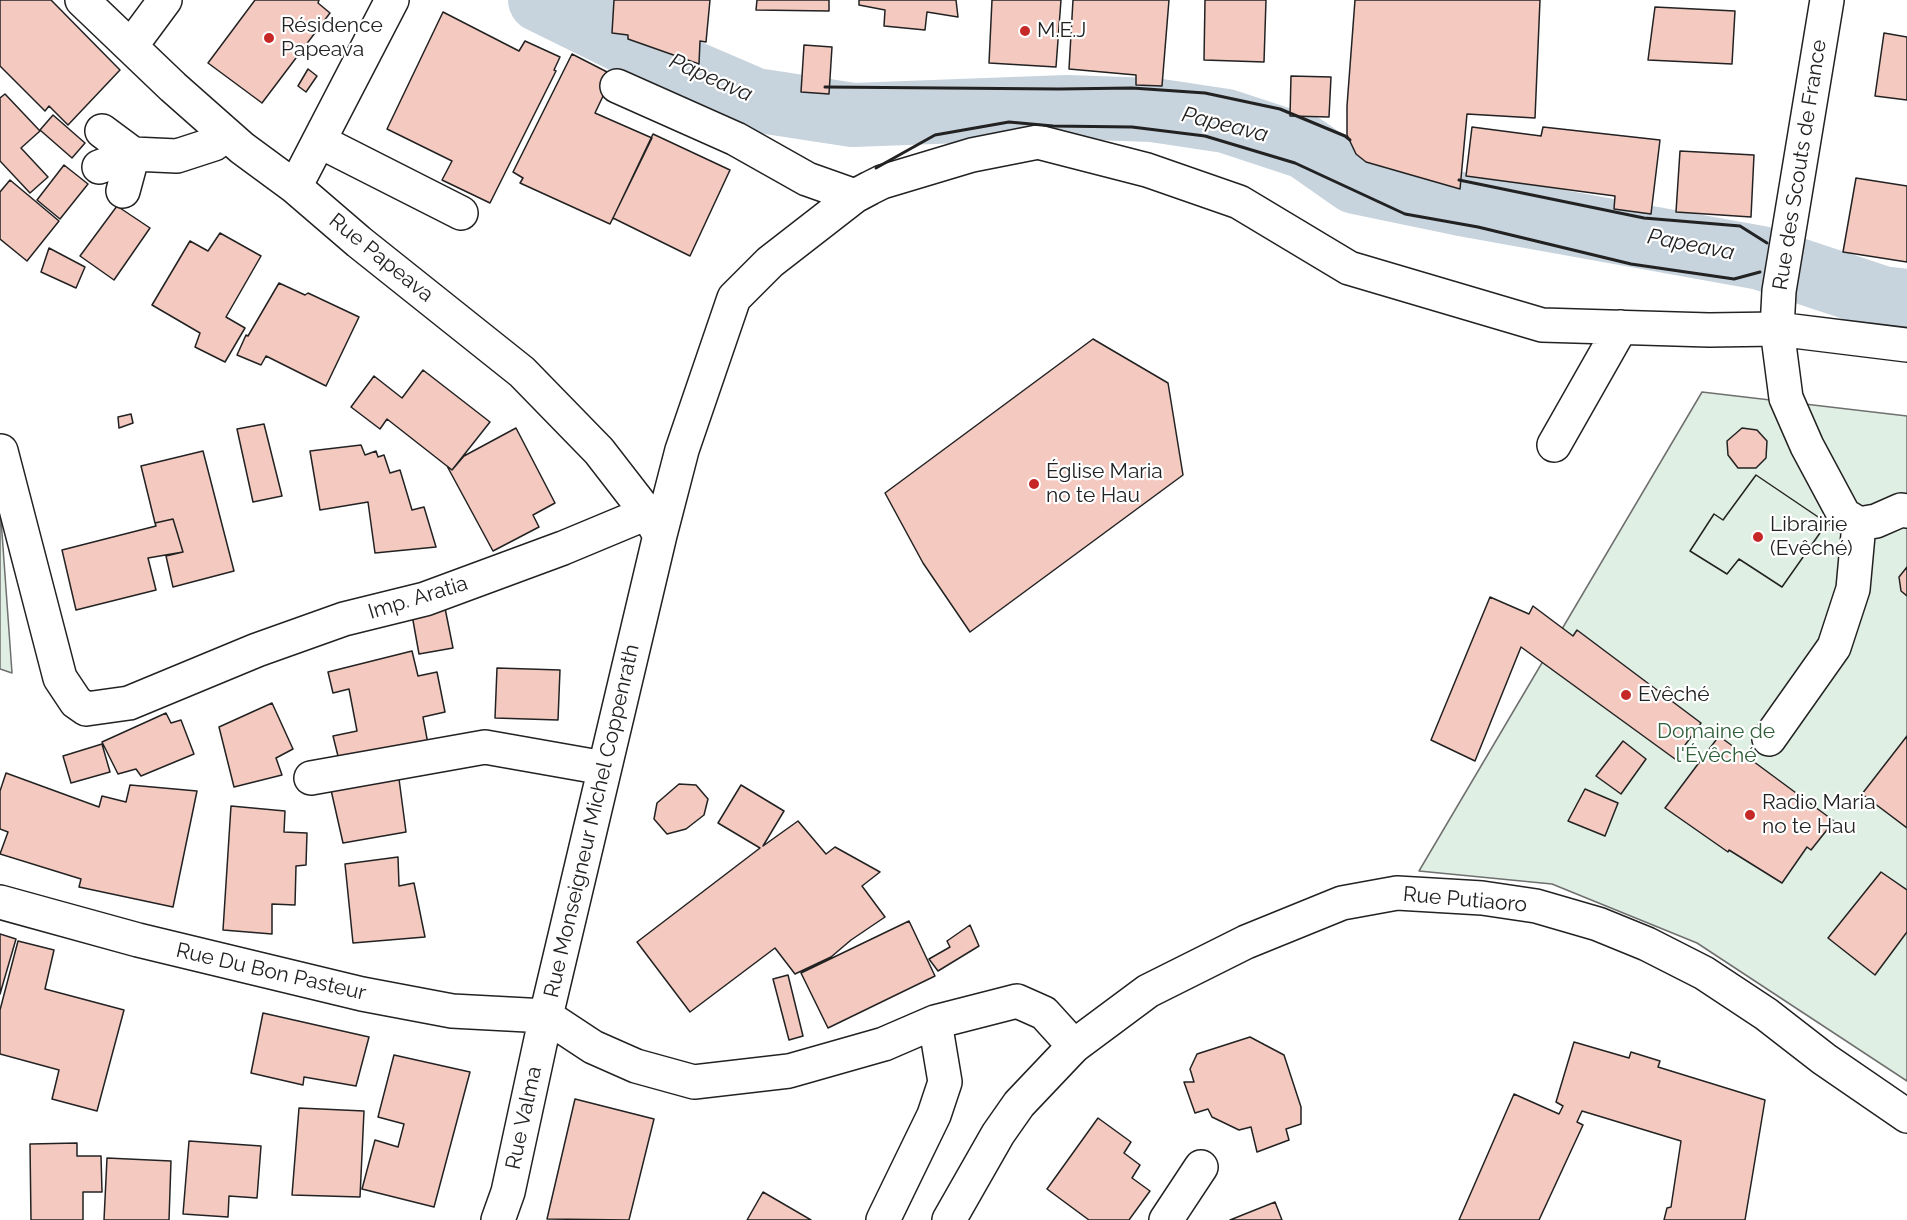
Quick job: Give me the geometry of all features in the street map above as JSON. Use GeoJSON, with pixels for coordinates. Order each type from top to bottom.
{"type":"FeatureCollection","features":[{"type":"Feature","properties":{"kind":"street","name":"Rue Papeava"},"geometry":{"type":"LineString","coordinates":[[82,0],[172,87],[226,134],[295,187],[359,242],[522,372],[598,451],[653,524]]}},
{"type":"Feature","properties":{"kind":"street"},"geometry":{"type":"LineString","coordinates":[[131,46],[165,0]]}},
{"type":"Feature","properties":{"kind":"street"},"geometry":{"type":"LineString","coordinates":[[295,187],[392,0]]}},
{"type":"Feature","properties":{"kind":"street","name":"Rue des Scouts de France"},"geometry":{"type":"LineString","coordinates":[[1827,0],[1779,291],[1776,329],[1786,398],[1807,446],[1844,515],[1859,524]]}},
{"type":"Feature","properties":{"kind":"street"},"geometry":{"type":"LineString","coordinates":[[617,86],[736,139],[807,179],[855,196]]}},
{"type":"Feature","properties":{"kind":"street"},"geometry":{"type":"LineString","coordinates":[[102,131],[133,154]]}},
{"type":"Feature","properties":{"kind":"street"},"geometry":{"type":"LineString","coordinates":[[99,167],[133,154],[177,156],[214,144],[226,134]]}},
{"type":"Feature","properties":{"kind":"street"},"geometry":{"type":"LineString","coordinates":[[319,141],[461,213]]}},
{"type":"Feature","properties":{"kind":"street","name":"Rue Monseigneur Michel Coppenrath"},"geometry":{"type":"LineString","coordinates":[[1074,1046],[1044,1013],[1017,1001],[935,1022],[884,1044],[789,1071],[694,1082],[636,1066],[593,1047],[546,1016],[604,768],[653,524],[682,450],[734,298],[770,262],[855,196],[882,182],[972,155],[1038,142],[1147,170],[1239,202],[1349,268],[1542,325],[1709,330],[1776,329],[1907,345]]}},
{"type":"Feature","properties":{"kind":"street"},"geometry":{"type":"LineString","coordinates":[[123,191],[133,154]]}},
{"type":"Feature","properties":{"kind":"street"},"geometry":{"type":"LineString","coordinates":[[1554,445],[1621,327]]}},
{"type":"Feature","properties":{"kind":"street","name":"Imp. Aratia"},"geometry":{"type":"LineString","coordinates":[[1,451],[60,678],[76,702],[86,710],[129,703],[257,650],[344,619],[425,599],[563,548],[653,524]]}},
{"type":"Feature","properties":{"kind":"street"},"geometry":{"type":"LineString","coordinates":[[1769,739],[1834,647],[1853,589],[1859,524],[1876,521],[1901,510],[1907,511]]}},
{"type":"Feature","properties":{"kind":"street"},"geometry":{"type":"LineString","coordinates":[[311,778],[485,747],[604,768]]}},
{"type":"Feature","properties":{"kind":"street","name":"Rue Putiaoro"},"geometry":{"type":"LineString","coordinates":[[949,1220],[998,1134],[1019,1104],[1074,1046],[1148,991],[1246,942],[1342,903],[1397,893],[1482,898],[1536,906],[1598,924],[1647,944],[1704,973],[1766,1014],[1824,1059],[1907,1116]]}},
{"type":"Feature","properties":{"kind":"street","name":"Rue Du Bon Pasteur"},"geometry":{"type":"LineString","coordinates":[[0,902],[138,940],[362,994],[452,1011],[546,1016]]}},
{"type":"Feature","properties":{"kind":"street","name":"Rue Valma"},"geometry":{"type":"LineString","coordinates":[[498,1220],[508,1192],[546,1016]]}},
{"type":"Feature","properties":{"kind":"street"},"geometry":{"type":"LineString","coordinates":[[883,1220],[934,1115],[945,1082],[935,1022]]}},
{"type":"Feature","properties":{"kind":"street"},"geometry":{"type":"LineString","coordinates":[[1166,1220],[1201,1167]]}},
{"type":"Feature","properties":{"kind":"green space","name":"Domaine de l'Évêché"},"geometry":{"type":"Polygon","coordinates":[[[1702,392],[1907,416],[1907,1081],[1697,943],[1552,884],[1419,871],[1702,392]]]}},
{"type":"Feature","properties":{"kind":"green space"},"geometry":{"type":"Polygon","coordinates":[[[0,505],[12,673],[0,669],[0,505]]]}},
{"type":"Feature","properties":{"kind":"building"},"geometry":{"type":"Polygon","coordinates":[[[0,0],[51,0],[120,70],[68,125],[49,106],[45,111],[0,66],[0,0]]]}},
{"type":"Feature","properties":{"kind":"building","name":"Résidence Papeava"},"geometry":{"type":"Polygon","coordinates":[[[255,0],[319,0],[318,3],[330,13],[262,103],[208,63],[255,0]]]}},
{"type":"Feature","properties":{"kind":"building"},"geometry":{"type":"Polygon","coordinates":[[[614,0],[710,0],[706,42],[700,41],[699,64],[628,39],[628,35],[612,33],[614,0]]]}},
{"type":"Feature","properties":{"kind":"building"},"geometry":{"type":"Polygon","coordinates":[[[757,0],[829,0],[829,11],[756,10],[757,0]]]}},
{"type":"Feature","properties":{"kind":"building"},"geometry":{"type":"Polygon","coordinates":[[[859,0],[956,0],[958,17],[927,12],[925,30],[884,26],[885,10],[859,5],[859,0]]]}},
{"type":"Feature","properties":{"kind":"building","name":"M.E.J"},"geometry":{"type":"Polygon","coordinates":[[[992,0],[1061,0],[1056,67],[989,63],[992,0]]]}},
{"type":"Feature","properties":{"kind":"building"},"geometry":{"type":"Polygon","coordinates":[[[1073,0],[1169,0],[1162,86],[1136,85],[1136,75],[1069,69],[1073,0]]]}},
{"type":"Feature","properties":{"kind":"building"},"geometry":{"type":"Polygon","coordinates":[[[1205,0],[1266,0],[1264,62],[1204,60],[1205,0]]]}},
{"type":"Feature","properties":{"kind":"building"},"geometry":{"type":"Polygon","coordinates":[[[1355,0],[1540,0],[1535,118],[1467,114],[1460,189],[1366,162],[1356,154],[1347,135],[1355,0]]]}},
{"type":"Feature","properties":{"kind":"building"},"geometry":{"type":"Polygon","coordinates":[[[1655,7],[1735,11],[1732,64],[1648,60],[1655,7]]]}},
{"type":"Feature","properties":{"kind":"building"},"geometry":{"type":"Polygon","coordinates":[[[443,12],[519,51],[525,41],[560,57],[554,70],[556,71],[490,203],[442,180],[452,161],[387,129],[443,12]]]}},
{"type":"Feature","properties":{"kind":"building"},"geometry":{"type":"Polygon","coordinates":[[[1884,33],[1907,37],[1907,100],[1875,96],[1884,33]]]}},
{"type":"Feature","properties":{"kind":"building"},"geometry":{"type":"Polygon","coordinates":[[[804,45],[832,47],[829,94],[801,92],[804,45]]]}},
{"type":"Feature","properties":{"kind":"building"},"geometry":{"type":"Polygon","coordinates":[[[572,54],[613,75],[595,113],[652,138],[610,224],[520,183],[523,178],[513,172],[572,54]]]}},
{"type":"Feature","properties":{"kind":"building"},"geometry":{"type":"Polygon","coordinates":[[[308,69],[317,76],[306,92],[298,86],[308,69]]]}},
{"type":"Feature","properties":{"kind":"building"},"geometry":{"type":"Polygon","coordinates":[[[1291,76],[1331,77],[1329,117],[1290,116],[1291,76]]]}},
{"type":"Feature","properties":{"kind":"building"},"geometry":{"type":"Polygon","coordinates":[[[5,94],[40,131],[21,148],[48,177],[30,193],[0,161],[0,98],[5,94]]]}},
{"type":"Feature","properties":{"kind":"building"},"geometry":{"type":"Polygon","coordinates":[[[53,115],[85,143],[72,158],[40,130],[53,115]]]}},
{"type":"Feature","properties":{"kind":"building"},"geometry":{"type":"Polygon","coordinates":[[[1472,127],[1541,136],[1543,127],[1660,140],[1651,214],[1614,209],[1615,196],[1466,176],[1472,127]]]}},
{"type":"Feature","properties":{"kind":"building"},"geometry":{"type":"Polygon","coordinates":[[[653,134],[730,170],[690,256],[613,218],[653,134]]]}},
{"type":"Feature","properties":{"kind":"building"},"geometry":{"type":"Polygon","coordinates":[[[1680,151],[1754,155],[1751,217],[1676,212],[1680,151]]]}},
{"type":"Feature","properties":{"kind":"building"},"geometry":{"type":"Polygon","coordinates":[[[64,165],[88,184],[60,219],[37,200],[64,165]]]}},
{"type":"Feature","properties":{"kind":"building"},"geometry":{"type":"Polygon","coordinates":[[[1856,178],[1907,186],[1907,262],[1843,252],[1856,178]]]}},
{"type":"Feature","properties":{"kind":"building"},"geometry":{"type":"Polygon","coordinates":[[[10,180],[59,221],[27,261],[0,239],[0,192],[10,180]]]}},
{"type":"Feature","properties":{"kind":"building"},"geometry":{"type":"Polygon","coordinates":[[[117,206],[150,228],[114,280],[80,256],[117,206]]]}},
{"type":"Feature","properties":{"kind":"building"},"geometry":{"type":"Polygon","coordinates":[[[220,233],[261,256],[226,317],[245,328],[225,362],[195,347],[200,333],[152,305],[190,241],[208,251],[220,233]]]}},
{"type":"Feature","properties":{"kind":"building"},"geometry":{"type":"Polygon","coordinates":[[[49,248],[85,267],[76,288],[41,272],[49,248]]]}},
{"type":"Feature","properties":{"kind":"building"},"geometry":{"type":"Polygon","coordinates":[[[279,283],[305,295],[308,293],[359,317],[326,386],[266,356],[261,365],[237,355],[246,335],[248,336],[279,283]]]}},
{"type":"Feature","properties":{"kind":"building","name":"Église Maria no te Hau"},"geometry":{"type":"Polygon","coordinates":[[[1093,339],[1168,383],[1183,475],[970,632],[923,563],[885,493],[1093,339]]]}},
{"type":"Feature","properties":{"kind":"building"},"geometry":{"type":"Polygon","coordinates":[[[423,370],[490,422],[452,470],[387,419],[380,429],[351,407],[374,376],[402,398],[423,370]]]}},
{"type":"Feature","properties":{"kind":"building"},"geometry":{"type":"Polygon","coordinates":[[[131,414],[133,423],[119,428],[118,417],[131,414]]]}},
{"type":"Feature","properties":{"kind":"building"},"geometry":{"type":"Polygon","coordinates":[[[264,424],[282,496],[253,502],[237,429],[264,424]]]}},
{"type":"Feature","properties":{"kind":"building"},"geometry":{"type":"Polygon","coordinates":[[[516,428],[555,503],[533,515],[539,527],[493,551],[447,466],[452,470],[464,456],[516,428]]]}},
{"type":"Feature","properties":{"kind":"building"},"geometry":{"type":"Polygon","coordinates":[[[1742,428],[1757,430],[1767,441],[1766,458],[1756,468],[1738,468],[1728,455],[1727,441],[1742,428]]]}},
{"type":"Feature","properties":{"kind":"building"},"geometry":{"type":"Polygon","coordinates":[[[361,445],[365,455],[376,451],[378,457],[384,455],[390,473],[400,470],[412,510],[424,507],[436,547],[375,553],[368,502],[320,510],[310,451],[361,445]]]}},
{"type":"Feature","properties":{"kind":"building"},"geometry":{"type":"Polygon","coordinates":[[[203,451],[234,571],[173,587],[166,556],[183,552],[173,519],[155,523],[141,466],[203,451]]]}},
{"type":"Feature","properties":{"kind":"building","name":"Librairie (Evêché)"},"geometry":{"type":"Polygon","coordinates":[[[1756,475],[1827,523],[1782,587],[1739,559],[1727,574],[1690,551],[1714,514],[1723,520],[1756,475]]]}},
{"type":"Feature","properties":{"kind":"building","name":"Librairie (Evêché)"},"geometry":{"type":"Polygon","coordinates":[[[1756,475],[1827,523],[1782,587],[1739,559],[1727,574],[1690,551],[1714,514],[1723,520],[1756,475]]]}},
{"type":"Feature","properties":{"kind":"building"},"geometry":{"type":"Polygon","coordinates":[[[173,519],[183,552],[148,558],[156,590],[76,610],[62,550],[156,526],[155,523],[173,519]]]}},
{"type":"Feature","properties":{"kind":"building"},"geometry":{"type":"Polygon","coordinates":[[[1907,567],[1907,596],[1901,591],[1899,577],[1907,567]]]}},
{"type":"Feature","properties":{"kind":"building","name":"Evêché"},"geometry":{"type":"Polygon","coordinates":[[[1490,597],[1529,614],[1533,606],[1573,636],[1577,630],[1701,723],[1675,759],[1521,647],[1475,761],[1431,740],[1490,597]]]}},
{"type":"Feature","properties":{"kind":"building"},"geometry":{"type":"Polygon","coordinates":[[[445,608],[453,648],[419,654],[412,615],[445,608]]]}},
{"type":"Feature","properties":{"kind":"building"},"geometry":{"type":"Polygon","coordinates":[[[412,651],[418,676],[437,672],[445,712],[423,717],[428,744],[339,760],[333,736],[357,731],[349,689],[333,693],[328,672],[412,651]]]}},
{"type":"Feature","properties":{"kind":"building"},"geometry":{"type":"Polygon","coordinates":[[[497,668],[560,670],[558,720],[495,718],[497,668]]]}},
{"type":"Feature","properties":{"kind":"building"},"geometry":{"type":"Polygon","coordinates":[[[272,703],[293,749],[276,758],[282,775],[234,787],[219,727],[272,703]]]}},
{"type":"Feature","properties":{"kind":"building"},"geometry":{"type":"Polygon","coordinates":[[[166,713],[171,723],[181,720],[194,754],[141,776],[136,769],[118,774],[102,742],[166,713]]]}},
{"type":"Feature","properties":{"kind":"building","name":"Radio Maria no te Hau"},"geometry":{"type":"Polygon","coordinates":[[[1719,736],[1834,821],[1811,850],[1807,847],[1782,883],[1729,850],[1728,852],[1665,808],[1719,736]]]}},
{"type":"Feature","properties":{"kind":"building"},"geometry":{"type":"Polygon","coordinates":[[[1907,736],[1907,828],[1862,794],[1907,736]]]}},
{"type":"Feature","properties":{"kind":"building","name":"Evêché"},"geometry":{"type":"Polygon","coordinates":[[[1623,741],[1646,759],[1621,794],[1596,776],[1623,741]]]}},
{"type":"Feature","properties":{"kind":"building"},"geometry":{"type":"Polygon","coordinates":[[[102,744],[110,772],[71,783],[63,756],[102,744]]]}},
{"type":"Feature","properties":{"kind":"building"},"geometry":{"type":"Polygon","coordinates":[[[6,773],[99,807],[102,796],[126,802],[130,785],[197,791],[173,907],[79,887],[81,879],[0,854],[8,832],[0,829],[0,791],[6,773]]]}},
{"type":"Feature","properties":{"kind":"building"},"geometry":{"type":"Polygon","coordinates":[[[399,779],[406,832],[343,843],[331,790],[399,779]]]}},
{"type":"Feature","properties":{"kind":"building"},"geometry":{"type":"Polygon","coordinates":[[[679,784],[696,785],[708,799],[704,815],[686,829],[667,834],[654,819],[657,803],[679,784]]]}},
{"type":"Feature","properties":{"kind":"building"},"geometry":{"type":"Polygon","coordinates":[[[741,785],[784,811],[763,846],[798,821],[826,854],[835,847],[880,872],[862,886],[885,917],[831,957],[795,974],[775,948],[690,1012],[637,942],[760,848],[718,823],[741,785]]]}},
{"type":"Feature","properties":{"kind":"building"},"geometry":{"type":"Polygon","coordinates":[[[1585,789],[1618,803],[1605,836],[1568,821],[1585,789]]]}},
{"type":"Feature","properties":{"kind":"building"},"geometry":{"type":"Polygon","coordinates":[[[231,806],[285,811],[284,832],[307,833],[306,865],[296,866],[295,905],[272,904],[272,934],[223,930],[231,806]]]}},
{"type":"Feature","properties":{"kind":"building"},"geometry":{"type":"Polygon","coordinates":[[[398,857],[399,886],[414,883],[425,937],[353,943],[345,864],[398,857]]]}},
{"type":"Feature","properties":{"kind":"building"},"geometry":{"type":"Polygon","coordinates":[[[1881,872],[1907,890],[1907,932],[1875,975],[1828,938],[1881,872]]]}},
{"type":"Feature","properties":{"kind":"building"},"geometry":{"type":"Polygon","coordinates":[[[909,921],[935,976],[828,1028],[801,973],[909,921]]]}},
{"type":"Feature","properties":{"kind":"building"},"geometry":{"type":"Polygon","coordinates":[[[970,925],[979,946],[938,971],[929,959],[950,947],[947,941],[970,925]]]}},
{"type":"Feature","properties":{"kind":"building"},"geometry":{"type":"Polygon","coordinates":[[[0,934],[16,939],[0,994],[0,934]]]}},
{"type":"Feature","properties":{"kind":"building"},"geometry":{"type":"Polygon","coordinates":[[[18,941],[54,950],[45,989],[124,1010],[97,1111],[52,1099],[59,1070],[0,1054],[0,1010],[18,941]]]}},
{"type":"Feature","properties":{"kind":"building"},"geometry":{"type":"Polygon","coordinates":[[[788,975],[803,1036],[789,1040],[773,979],[788,975]]]}},
{"type":"Feature","properties":{"kind":"building"},"geometry":{"type":"Polygon","coordinates":[[[263,1013],[369,1037],[356,1086],[304,1077],[303,1085],[251,1073],[263,1013]]]}},
{"type":"Feature","properties":{"kind":"building"},"geometry":{"type":"Polygon","coordinates":[[[1250,1037],[1284,1055],[1301,1107],[1301,1124],[1286,1129],[1289,1140],[1257,1152],[1251,1127],[1239,1130],[1212,1117],[1208,1109],[1195,1113],[1184,1082],[1194,1082],[1190,1069],[1197,1054],[1250,1037]]]}},
{"type":"Feature","properties":{"kind":"building"},"geometry":{"type":"Polygon","coordinates":[[[1574,1042],[1629,1058],[1631,1052],[1660,1061],[1658,1067],[1765,1100],[1745,1220],[1664,1220],[1667,1208],[1671,1207],[1681,1141],[1582,1111],[1577,1122],[1583,1125],[1539,1220],[1459,1220],[1514,1094],[1559,1114],[1563,1106],[1556,1102],[1574,1042]]]}},
{"type":"Feature","properties":{"kind":"building"},"geometry":{"type":"Polygon","coordinates":[[[394,1055],[470,1072],[434,1207],[362,1189],[375,1140],[398,1147],[404,1124],[378,1117],[394,1055]]]}},
{"type":"Feature","properties":{"kind":"building"},"geometry":{"type":"Polygon","coordinates":[[[575,1099],[654,1119],[629,1220],[547,1219],[575,1099]]]}},
{"type":"Feature","properties":{"kind":"building"},"geometry":{"type":"Polygon","coordinates":[[[299,1108],[364,1111],[360,1197],[292,1195],[299,1108]]]}},
{"type":"Feature","properties":{"kind":"building"},"geometry":{"type":"Polygon","coordinates":[[[1098,1118],[1131,1142],[1124,1153],[1140,1165],[1132,1178],[1150,1191],[1129,1220],[1089,1220],[1047,1189],[1098,1118]]]}},
{"type":"Feature","properties":{"kind":"building"},"geometry":{"type":"Polygon","coordinates":[[[189,1141],[261,1146],[257,1198],[229,1196],[228,1217],[183,1214],[189,1141]]]}},
{"type":"Feature","properties":{"kind":"building"},"geometry":{"type":"Polygon","coordinates":[[[77,1143],[77,1156],[101,1156],[102,1192],[83,1192],[83,1220],[31,1220],[30,1144],[77,1143]]]}},
{"type":"Feature","properties":{"kind":"building"},"geometry":{"type":"Polygon","coordinates":[[[107,1158],[171,1161],[169,1220],[104,1220],[107,1158]]]}},
{"type":"Feature","properties":{"kind":"building"},"geometry":{"type":"Polygon","coordinates":[[[763,1192],[811,1220],[747,1220],[763,1192]]]}},
{"type":"Feature","properties":{"kind":"building"},"geometry":{"type":"Polygon","coordinates":[[[1275,1202],[1282,1220],[1230,1220],[1275,1202]]]}},
{"type":"Feature","properties":{"kind":"waterway","name":"Papeava"},"geometry":{"type":"LineString","coordinates":[[540,0],[662,60],[755,100],[853,115],[1067,107],[1153,110],[1226,121],[1305,147],[1355,182],[1461,204],[1761,258],[1882,298],[1907,301]]}},
{"type":"Feature","properties":{"kind":"wall"},"geometry":{"type":"LineString","coordinates":[[825,87],[1132,88],[1205,93],[1280,109],[1350,140]]}},
{"type":"Feature","properties":{"kind":"wall"},"geometry":{"type":"LineString","coordinates":[[876,168],[935,135],[1009,122],[1053,126],[1132,127],[1205,136],[1295,163],[1405,214],[1478,227],[1631,264],[1734,279],[1760,272]]}},
{"type":"Feature","properties":{"kind":"wall"},"geometry":{"type":"LineString","coordinates":[[1459,180],[1644,218],[1740,226],[1767,243]]}},
{"type":"Feature","properties":{"kind":"place","name":"M.E.J"},"geometry":{"type":"Point","coordinates":[1025,31]}},
{"type":"Feature","properties":{"kind":"place","name":"Résidence Papeava"},"geometry":{"type":"Point","coordinates":[269,38]}},
{"type":"Feature","properties":{"kind":"place","name":"Église Maria no te Hau"},"geometry":{"type":"Point","coordinates":[1034,484]}},
{"type":"Feature","properties":{"kind":"place","name":"Librairie (Evêché)"},"geometry":{"type":"Point","coordinates":[1758,537]}},
{"type":"Feature","properties":{"kind":"place","name":"Evêché"},"geometry":{"type":"Point","coordinates":[1626,695]}},
{"type":"Feature","properties":{"kind":"place","name":"Radio Maria no te Hau"},"geometry":{"type":"Point","coordinates":[1750,815]}}]}
